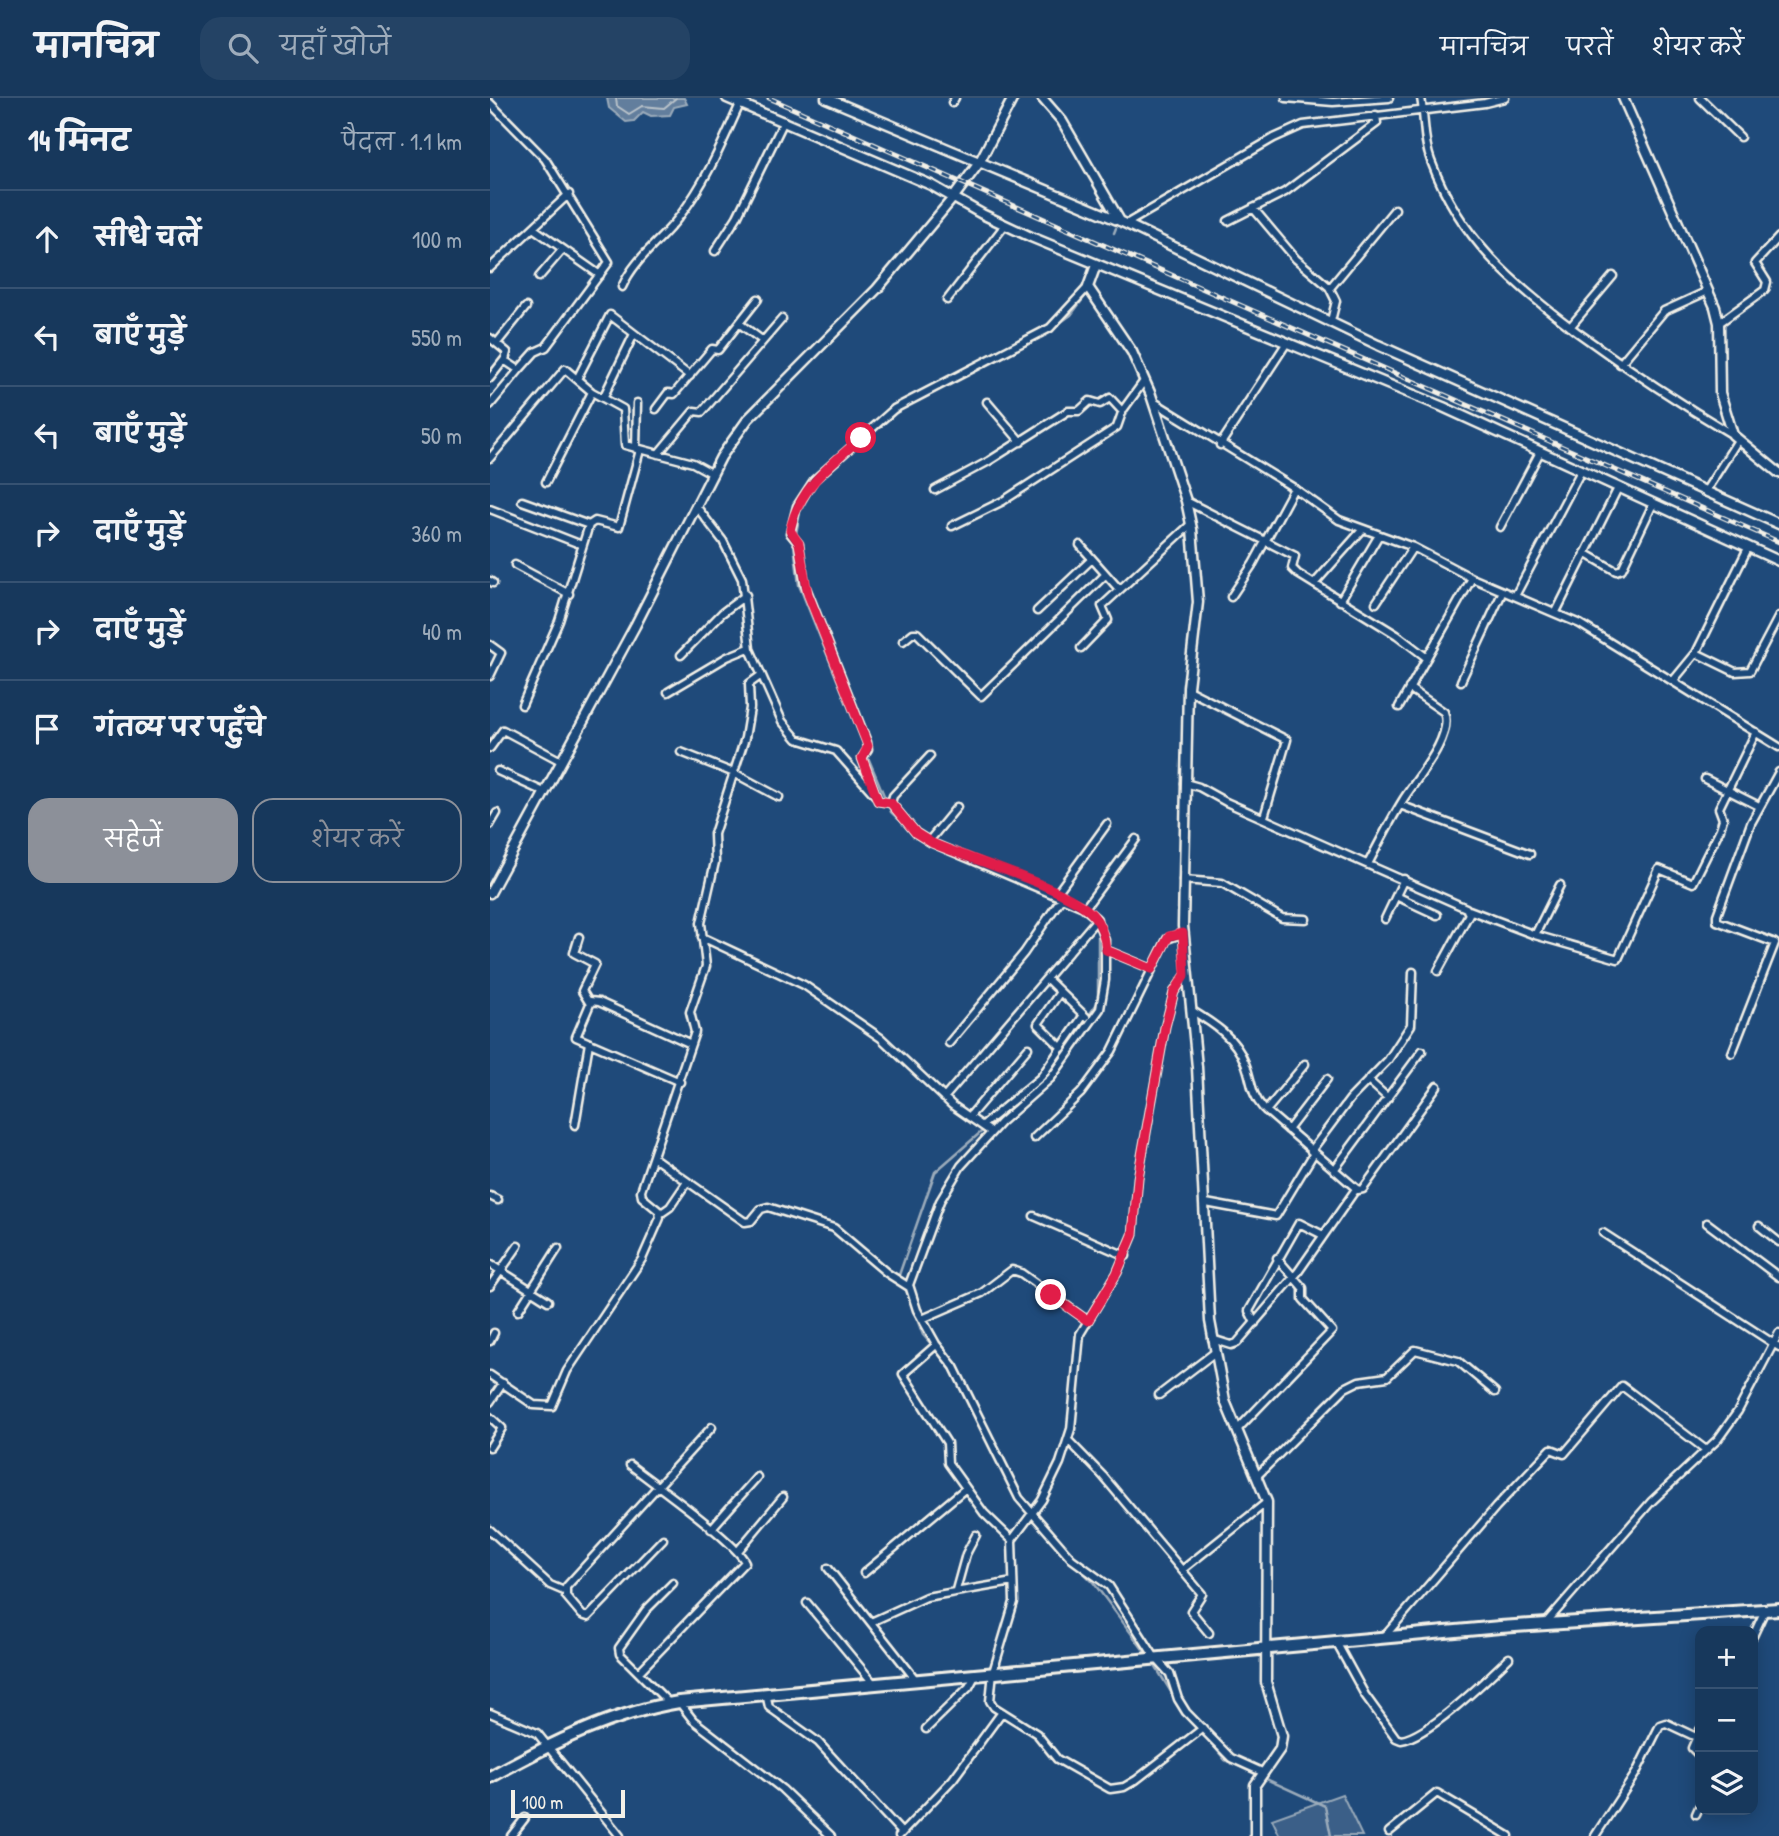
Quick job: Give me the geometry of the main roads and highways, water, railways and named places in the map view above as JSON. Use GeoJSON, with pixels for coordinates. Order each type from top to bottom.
{"type":"FeatureCollection","features":[{"type":"Feature","properties":{"kind":"main road"},"geometry":{"type":"LineString","coordinates":[[490,1777],[548,1745],[625,1714],[674,1702],[1384,1637],[1779,1609]]}},
{"type":"Feature","properties":{"kind":"water"},"geometry":{"type":"Polygon","coordinates":[[[607,98],[684,98],[687,104],[674,107],[670,115],[651,116],[643,112],[634,121],[626,122],[609,108],[607,98]]]}},
{"type":"Feature","properties":{"kind":"waterway"},"geometry":{"type":"LineString","coordinates":[[1114,233],[1116,228]]}},
{"type":"Feature","properties":{"kind":"waterway"},"geometry":{"type":"LineString","coordinates":[[1057,325],[1071,315],[1086,295]]}},
{"type":"Feature","properties":{"kind":"waterway"},"geometry":{"type":"LineString","coordinates":[[968,374],[1043,335]]}},
{"type":"Feature","properties":{"kind":"waterway"},"geometry":{"type":"LineString","coordinates":[[865,749],[799,585],[794,545],[800,512],[816,483],[903,407]]}},
{"type":"Feature","properties":{"kind":"waterway"},"geometry":{"type":"LineString","coordinates":[[867,755],[891,812],[910,830]]}},
{"type":"Feature","properties":{"kind":"waterway"},"geometry":{"type":"LineString","coordinates":[[901,1279],[899,1275],[935,1172],[1049,1073],[1098,1002],[1098,929]]}},
{"type":"Feature","properties":{"kind":"waterway"},"geometry":{"type":"LineString","coordinates":[[904,1285],[923,1335],[932,1345]]}},
{"type":"Feature","properties":{"kind":"waterway"},"geometry":{"type":"LineString","coordinates":[[972,1410],[1016,1498]]}},
{"type":"Feature","properties":{"kind":"waterway"},"geometry":{"type":"LineString","coordinates":[[1052,1540],[1061,1551]]}},
{"type":"Feature","properties":{"kind":"waterway"},"geometry":{"type":"LineString","coordinates":[[1076,1565],[1093,1582],[1148,1656]]}},
{"type":"Feature","properties":{"kind":"waterway"},"geometry":{"type":"LineString","coordinates":[[1152,1661],[1176,1700]]}},
{"type":"Feature","properties":{"kind":"waterway"},"geometry":{"type":"LineString","coordinates":[[1205,1735],[1225,1760],[1325,1806],[1331,1836]]}},
{"type":"Feature","properties":{"kind":"railway"},"geometry":{"type":"LineString","coordinates":[[769,98],[1779,542]]}}]}
